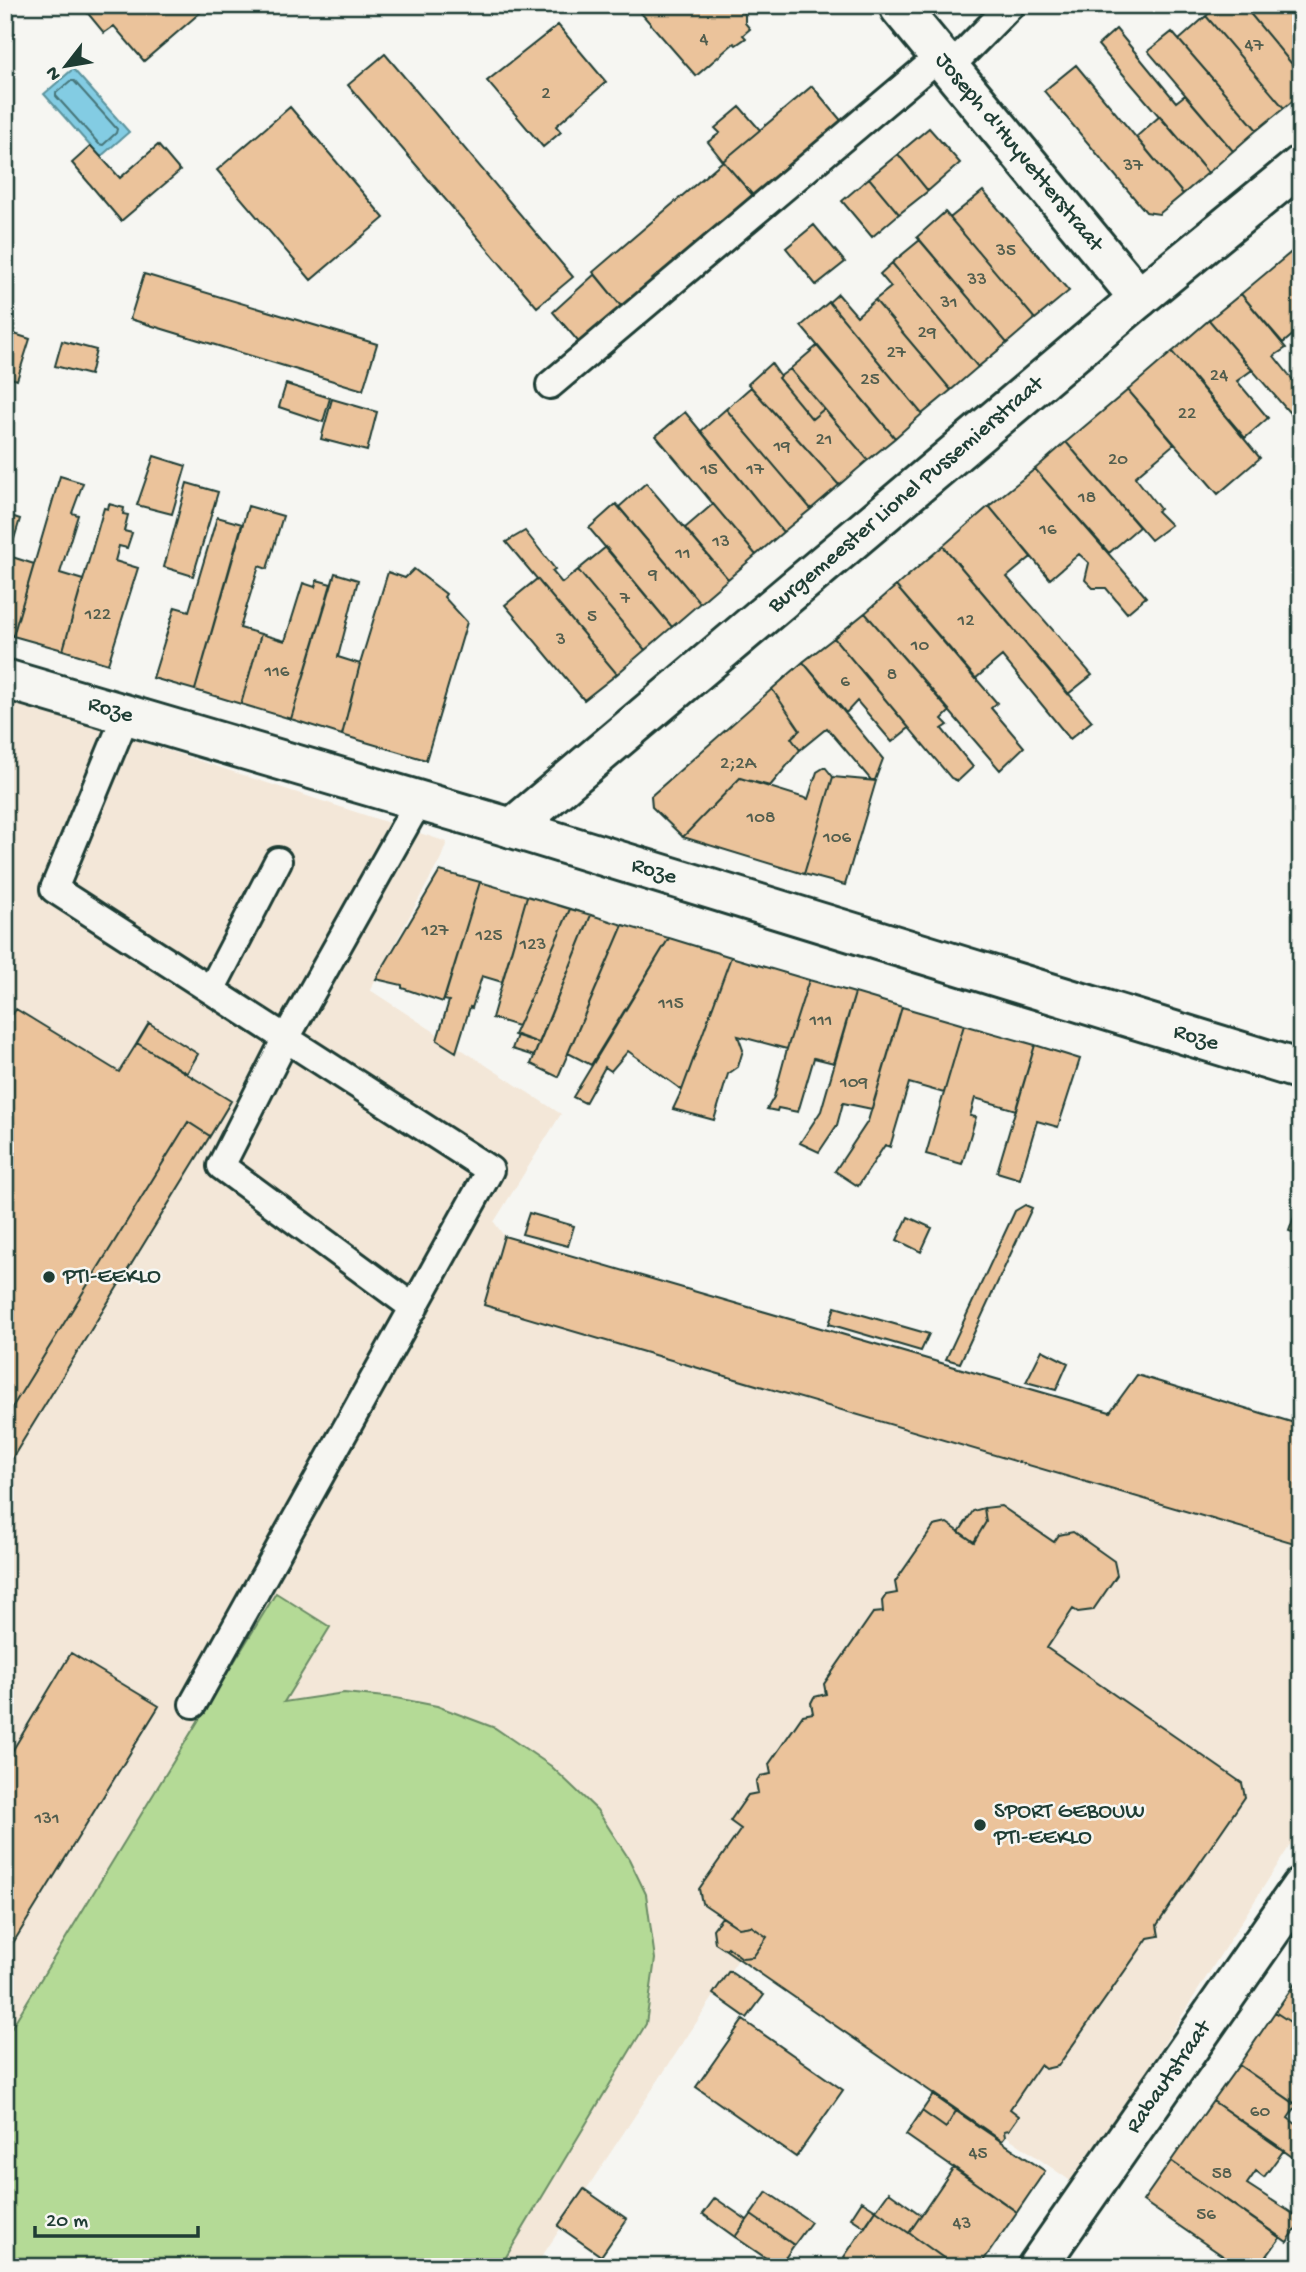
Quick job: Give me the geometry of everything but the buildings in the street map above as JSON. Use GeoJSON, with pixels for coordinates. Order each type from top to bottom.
{"type":"FeatureCollection","features":[{"type":"Feature","properties":{"kind":"street","name":"Joseph d'Huyvetterstraat"},"geometry":{"type":"LineString","coordinates":[[893,6],[944,62],[1139,298]]}},
{"type":"Feature","properties":{"kind":"street","name":"Burgemeester Lionel Pussemierstraat"},"geometry":{"type":"LineString","coordinates":[[512,828],[1139,298],[1301,165]]}},
{"type":"Feature","properties":{"kind":"street","name":"Roze"},"geometry":{"type":"LineString","coordinates":[[5,679],[512,828],[1301,1070]]}},
{"type":"Feature","properties":{"kind":"street","name":"Rabautstraat"},"geometry":{"type":"LineString","coordinates":[[1037,2267],[1301,1887]]}},
{"type":"Feature","properties":{"kind":"lane"},"geometry":{"type":"LineString","coordinates":[[550,385],[1011,5]]}},
{"type":"Feature","properties":{"kind":"lane"},"geometry":{"type":"LineString","coordinates":[[126,715],[54,889],[491,1170],[193,1704]]}},
{"type":"Feature","properties":{"kind":"lane"},"geometry":{"type":"LineString","coordinates":[[414,1308],[220,1166],[286,1038],[419,801]]}},
{"type":"Feature","properties":{"kind":"lane"},"geometry":{"type":"LineString","coordinates":[[211,990],[278,861]]}},
{"type":"Feature","properties":{"kind":"shaded area"},"geometry":{"type":"Polygon","coordinates":[[[5,697],[447,842],[370,990],[561,1114],[494,1222],[504,1236],[1109,1412],[1137,1375],[1301,1425],[1301,1828],[1075,2184],[743,1952],[535,2267],[5,2267],[5,697]]]}},
{"type":"Feature","properties":{"kind":"green space"},"geometry":{"type":"Polygon","coordinates":[[[276,1593],[330,1627],[284,1702],[344,1693],[396,1698],[437,1706],[495,1728],[551,1766],[597,1810],[629,1859],[646,1894],[655,1959],[646,2024],[500,2267],[5,2267],[5,2038],[276,1593]]]}},
{"type":"Feature","properties":{"kind":"water"},"geometry":{"type":"Polygon","coordinates":[[[73,69],[129,132],[100,157],[44,94],[73,69]]]}},
{"type":"Feature","properties":{"kind":"place","name":"PTI-EEKLO"},"geometry":{"type":"Point","coordinates":[49,1277]}},
{"type":"Feature","properties":{"kind":"place","name":"SPORT GEBOUW PTI-EEKLO"},"geometry":{"type":"Point","coordinates":[980,1825]}}]}
